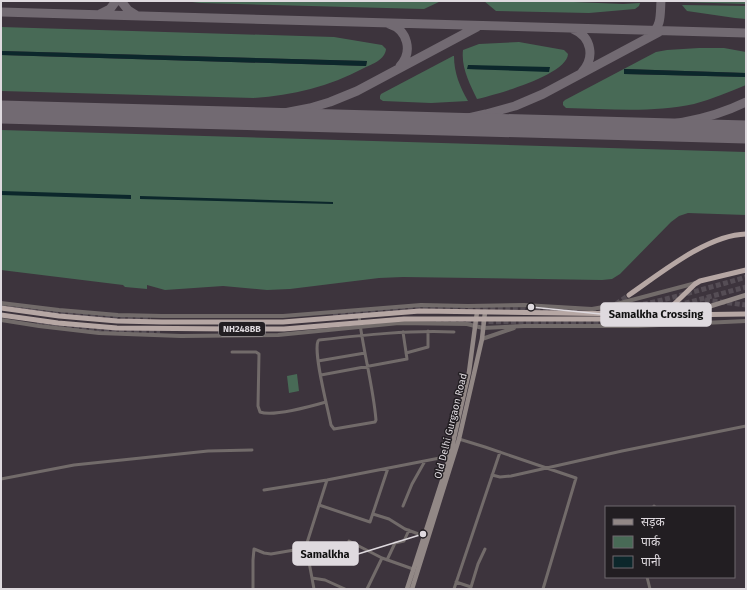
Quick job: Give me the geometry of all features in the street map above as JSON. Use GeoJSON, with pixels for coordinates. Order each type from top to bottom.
{"type":"FeatureCollection","features":[{"type":"Feature","properties":{"kind":"highway"},"geometry":{"type":"LineString","coordinates":[[630,295],[685,257],[713,241],[726,236],[746,234]]}},
{"type":"Feature","properties":{"kind":"highway"},"geometry":{"type":"LineString","coordinates":[[666,312],[698,282],[746,270]]}},
{"type":"Feature","properties":{"kind":"highway","name":"NH248BB"},"geometry":{"type":"LineString","coordinates":[[1,308],[66,317],[117,321],[162,322],[283,322],[420,311],[633,314],[666,312]]}},
{"type":"Feature","properties":{"kind":"highway","name":"NH248BB"},"geometry":{"type":"LineString","coordinates":[[1,315],[58,323],[117,328],[284,328],[360,324],[404,319],[633,319],[681,315],[746,314]]}},
{"type":"Feature","properties":{"kind":"main road"},"geometry":{"type":"LineString","coordinates":[[666,312],[711,306],[746,295]]}},
{"type":"Feature","properties":{"kind":"main road","name":"Old Delhi Gurgaon Road"},"geometry":{"type":"LineString","coordinates":[[412,589],[451,458],[469,372],[477,312]]}},
{"type":"Feature","properties":{"kind":"main road","name":"Old Delhi Gurgaon Road"},"geometry":{"type":"LineString","coordinates":[[407,589],[451,458],[459,440],[482,339],[485,312]]}},
{"type":"Feature","properties":{"kind":"street"},"geometry":{"type":"LineString","coordinates":[[1,302],[60,310],[118,315],[162,316],[283,316],[421,305],[524,305],[592,309],[609,306],[698,282]]}},
{"type":"Feature","properties":{"kind":"street"},"geometry":{"type":"LineString","coordinates":[[359,315],[362,336],[368,366],[376,421],[334,429],[331,425],[318,361],[316,346],[319,340],[362,336],[403,332],[454,332]]}},
{"type":"Feature","properties":{"kind":"street"},"geometry":{"type":"LineString","coordinates":[[1,320],[99,333],[153,336],[278,335],[360,324],[399,323],[467,324],[483,328],[524,326],[638,326],[746,321]]}},
{"type":"Feature","properties":{"kind":"street"},"geometry":{"type":"LineString","coordinates":[[482,339],[524,326]]}},
{"type":"Feature","properties":{"kind":"street"},"geometry":{"type":"LineString","coordinates":[[406,353],[428,348],[428,331]]}},
{"type":"Feature","properties":{"kind":"street"},"geometry":{"type":"LineString","coordinates":[[321,375],[406,359],[403,332]]}},
{"type":"Feature","properties":{"kind":"street"},"geometry":{"type":"LineString","coordinates":[[232,352],[257,352],[259,354],[258,406],[260,412],[265,414],[290,411],[326,402]]}},
{"type":"Feature","properties":{"kind":"street"},"geometry":{"type":"LineString","coordinates":[[318,361],[365,353]]}},
{"type":"Feature","properties":{"kind":"street"},"geometry":{"type":"LineString","coordinates":[[492,476],[507,476],[746,426]]}},
{"type":"Feature","properties":{"kind":"street"},"geometry":{"type":"LineString","coordinates":[[459,440],[547,467],[574,476],[576,479],[543,589]]}},
{"type":"Feature","properties":{"kind":"street"},"geometry":{"type":"LineString","coordinates":[[1,479],[74,465],[208,451],[252,450]]}},
{"type":"Feature","properties":{"kind":"street"},"geometry":{"type":"LineString","coordinates":[[454,589],[500,452]]}},
{"type":"Feature","properties":{"kind":"street"},"geometry":{"type":"LineString","coordinates":[[264,490],[328,480],[425,461],[451,458]]}},
{"type":"Feature","properties":{"kind":"street"},"geometry":{"type":"LineString","coordinates":[[403,506],[412,484],[425,461]]}},
{"type":"Feature","properties":{"kind":"street"},"geometry":{"type":"LineString","coordinates":[[319,505],[370,522],[388,468]]}},
{"type":"Feature","properties":{"kind":"street"},"geometry":{"type":"LineString","coordinates":[[314,589],[306,548],[328,480]]}},
{"type":"Feature","properties":{"kind":"street"},"geometry":{"type":"LineString","coordinates":[[373,514],[389,518],[409,530],[424,536]]}},
{"type":"Feature","properties":{"kind":"street"},"geometry":{"type":"LineString","coordinates":[[386,560],[395,543],[404,541],[409,530]]}},
{"type":"Feature","properties":{"kind":"street"},"geometry":{"type":"LineString","coordinates":[[349,541],[386,560],[413,569]]}},
{"type":"Feature","properties":{"kind":"street"},"geometry":{"type":"LineString","coordinates":[[253,589],[252,560],[254,550],[271,554],[306,548]]}},
{"type":"Feature","properties":{"kind":"street"},"geometry":{"type":"LineString","coordinates":[[456,582],[471,587],[478,564],[485,549]]}},
{"type":"Feature","properties":{"kind":"street"},"geometry":{"type":"LineString","coordinates":[[367,589],[382,558]]}},
{"type":"Feature","properties":{"kind":"street"},"geometry":{"type":"LineString","coordinates":[[312,578],[325,580],[345,589]]}},
{"type":"Feature","properties":{"kind":"street"},"geometry":{"type":"LineString","coordinates":[[647,578],[650,589]]}},
{"type":"Feature","properties":{"kind":"green space"},"geometry":{"type":"Polygon","coordinates":[[[183,1],[441,1],[424,9],[201,3],[183,1]]]}},
{"type":"Feature","properties":{"kind":"green space"},"geometry":{"type":"Polygon","coordinates":[[[484,1],[549,1],[623,4],[640,3],[635,9],[589,13],[496,11],[484,1]]]}},
{"type":"Feature","properties":{"kind":"green space"},"geometry":{"type":"Polygon","coordinates":[[[746,1],[746,4],[681,2],[746,1]]]}},
{"type":"Feature","properties":{"kind":"green space"},"geometry":{"type":"Polygon","coordinates":[[[682,5],[746,6],[746,19],[687,11],[682,5]]]}},
{"type":"Feature","properties":{"kind":"green space"},"geometry":{"type":"Polygon","coordinates":[[[1,27],[334,37],[382,45],[386,49],[381,59],[351,75],[310,89],[268,97],[254,98],[1,91],[1,55],[366,66],[367,61],[1,51],[1,27]]]}},
{"type":"Feature","properties":{"kind":"green space"},"geometry":{"type":"Polygon","coordinates":[[[519,42],[564,50],[568,54],[565,62],[544,76],[513,89],[477,99],[463,63],[463,50],[479,44],[519,42]],[[468,65],[468,69],[549,71],[468,65]]]}},
{"type":"Feature","properties":{"kind":"green space"},"geometry":{"type":"Polygon","coordinates":[[[699,48],[724,48],[746,52],[746,73],[625,69],[624,74],[746,77],[746,85],[714,98],[694,104],[663,109],[631,110],[566,108],[563,105],[565,100],[656,52],[699,48]]]}},
{"type":"Feature","properties":{"kind":"green space"},"geometry":{"type":"Polygon","coordinates":[[[453,56],[458,80],[468,101],[431,103],[383,101],[380,99],[381,94],[453,56]]]}},
{"type":"Feature","properties":{"kind":"green space"},"geometry":{"type":"Polygon","coordinates":[[[1,130],[746,152],[746,215],[688,213],[679,216],[671,222],[620,274],[612,279],[403,277],[379,278],[290,289],[267,290],[223,286],[165,290],[147,285],[147,289],[125,287],[123,285],[1,270],[1,130]]]}},
{"type":"Feature","properties":{"kind":"green space"},"geometry":{"type":"Polygon","coordinates":[[[297,374],[299,391],[289,393],[287,376],[297,374]]]}},
{"type":"Feature","properties":{"kind":"water"},"geometry":{"type":"Polygon","coordinates":[[[1,51],[367,61],[366,66],[1,55],[1,51]]]}},
{"type":"Feature","properties":{"kind":"water"},"geometry":{"type":"Polygon","coordinates":[[[468,65],[550,67],[549,72],[467,69],[468,65]]]}},
{"type":"Feature","properties":{"kind":"water"},"geometry":{"type":"Polygon","coordinates":[[[624,69],[746,73],[746,77],[624,74],[624,69]]]}},
{"type":"Feature","properties":{"kind":"water"},"geometry":{"type":"Polygon","coordinates":[[[1,191],[131,195],[131,199],[1,195],[1,191]]]}},
{"type":"Feature","properties":{"kind":"water"},"geometry":{"type":"Polygon","coordinates":[[[140,196],[333,202],[333,204],[140,199],[140,196]]]}},
{"type":"Feature","properties":{"kind":"taxiway"},"geometry":{"type":"LineString","coordinates":[[100,14],[110,9],[116,1]]}},
{"type":"Feature","properties":{"kind":"taxiway"},"geometry":{"type":"LineString","coordinates":[[121,1],[128,10],[136,15]]}},
{"type":"Feature","properties":{"kind":"taxiway"},"geometry":{"type":"LineString","coordinates":[[651,34],[655,31],[659,23],[661,1]]}},
{"type":"Feature","properties":{"kind":"taxiway"},"geometry":{"type":"LineString","coordinates":[[1,12],[746,33]]}},
{"type":"Feature","properties":{"kind":"taxiway"},"geometry":{"type":"LineString","coordinates":[[389,24],[401,31],[406,42],[406,54],[400,66]]}},
{"type":"Feature","properties":{"kind":"taxiway"},"geometry":{"type":"LineString","coordinates":[[229,118],[279,114],[310,108],[330,102],[357,91],[477,27]]}},
{"type":"Feature","properties":{"kind":"taxiway"},"geometry":{"type":"LineString","coordinates":[[573,29],[584,37],[590,48],[589,60],[582,72]]}},
{"type":"Feature","properties":{"kind":"taxiway"},"geometry":{"type":"LineString","coordinates":[[402,123],[437,122],[464,119],[515,106],[543,94],[659,32]]}},
{"type":"Feature","properties":{"kind":"taxiway"},"geometry":{"type":"LineString","coordinates":[[617,129],[667,125],[699,119],[731,109],[746,102]]}},
{"type":"Feature","properties":{"kind":"runway"},"geometry":{"type":"LineString","coordinates":[[1,112],[746,132]]}},
{"type":"Feature","properties":{"kind":"tunnel"},"geometry":{"type":"LineString","coordinates":[[591,310],[620,308],[648,303],[746,277]]}},
{"type":"Feature","properties":{"kind":"tunnel"},"geometry":{"type":"LineString","coordinates":[[656,311],[746,287]]}},
{"type":"Feature","properties":{"kind":"tunnel"},"geometry":{"type":"LineString","coordinates":[[616,304],[629,295]]}},
{"type":"Feature","properties":{"kind":"tunnel"},"geometry":{"type":"LineString","coordinates":[[705,300],[746,305]]}},
{"type":"Feature","properties":{"kind":"tunnel"},"geometry":{"type":"LineString","coordinates":[[1,305],[76,314],[151,318]]}},
{"type":"Feature","properties":{"kind":"tunnel"},"geometry":{"type":"LineString","coordinates":[[333,314],[406,309],[577,310]]}},
{"type":"Feature","properties":{"kind":"tunnel"},"geometry":{"type":"LineString","coordinates":[[436,321],[608,323],[621,320]]}},
{"type":"Feature","properties":{"kind":"tunnel"},"geometry":{"type":"LineString","coordinates":[[37,322],[117,331],[160,331]]}},
{"type":"Feature","properties":{"kind":"place","name":"Samalkha Crossing"},"geometry":{"type":"Point","coordinates":[531,307]}},
{"type":"Feature","properties":{"kind":"place","name":"Samalkha"},"geometry":{"type":"Point","coordinates":[423,534]}}]}
